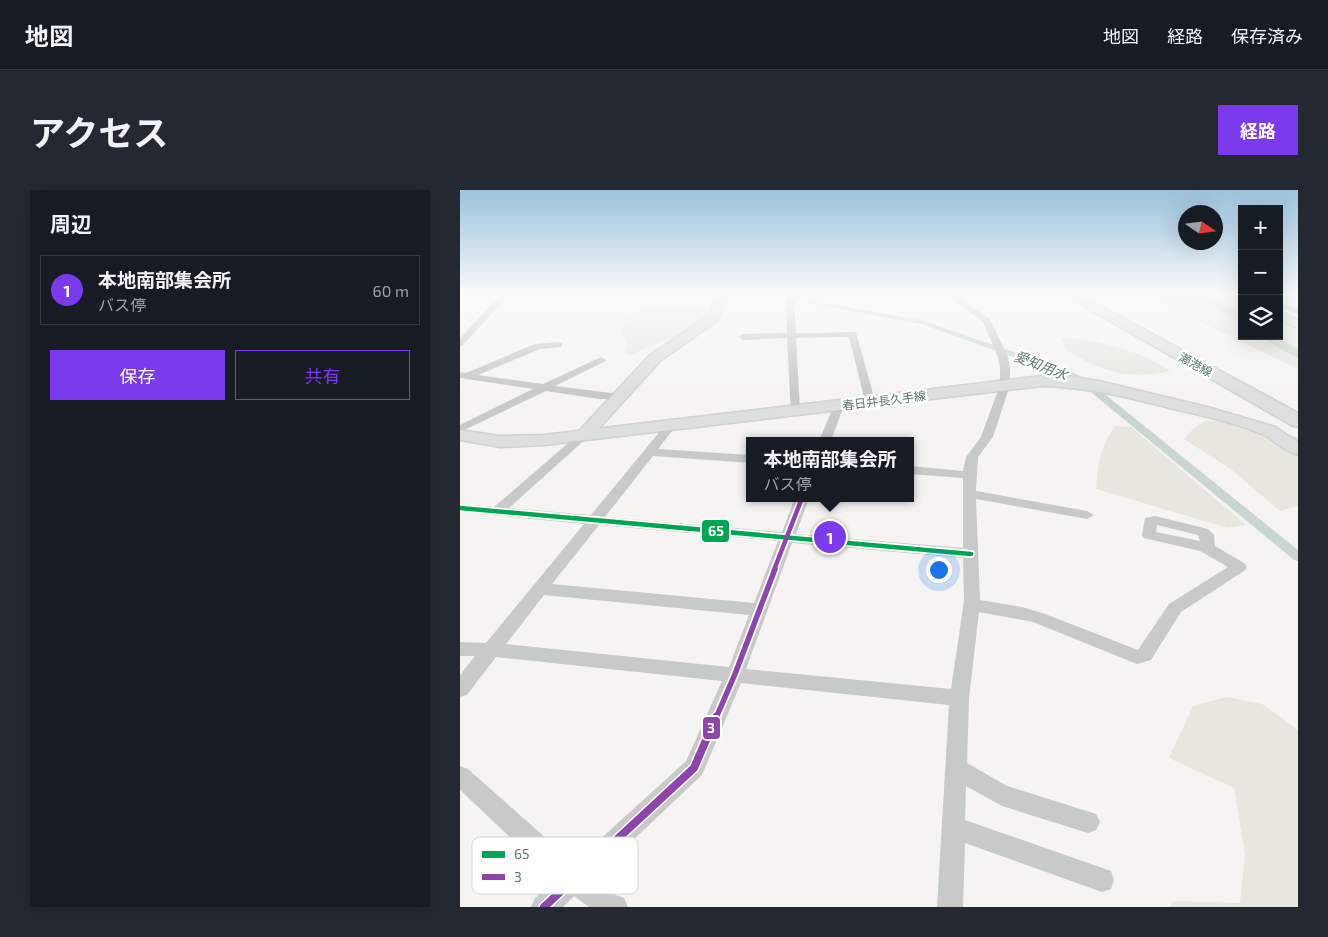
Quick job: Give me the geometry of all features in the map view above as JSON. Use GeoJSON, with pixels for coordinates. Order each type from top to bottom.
{"type":"FeatureCollection","features":[{"type":"Feature","properties":{"kind":"highway","name":"瀬港線"},"geometry":{"type":"LineString","coordinates":[[1129,326],[1298,421]]}},
{"type":"Feature","properties":{"kind":"main road","name":"春日井長久手線"},"geometry":{"type":"LineString","coordinates":[[460,435],[473,439],[494,441],[585,434],[670,426],[1042,381],[1074,382],[1099,386],[1205,411],[1255,426],[1283,439],[1298,450]]}},
{"type":"Feature","properties":{"kind":"street"},"geometry":{"type":"LineString","coordinates":[[460,343],[476,326]]}},
{"type":"Feature","properties":{"kind":"street"},"geometry":{"type":"LineString","coordinates":[[498,511],[585,434],[656,358],[704,326]]}},
{"type":"Feature","properties":{"kind":"street"},"geometry":{"type":"LineString","coordinates":[[791,326],[795,411]]}},
{"type":"Feature","properties":{"kind":"street"},"geometry":{"type":"LineString","coordinates":[[950,907],[959,698],[972,604],[970,475],[972,457],[987,437],[1005,385],[1006,368],[1003,356],[989,326]]}},
{"type":"Feature","properties":{"kind":"street"},"geometry":{"type":"LineString","coordinates":[[460,330],[474,329]]}},
{"type":"Feature","properties":{"kind":"street"},"geometry":{"type":"LineString","coordinates":[[743,337],[853,334],[870,401]]}},
{"type":"Feature","properties":{"kind":"street"},"geometry":{"type":"LineString","coordinates":[[462,377],[538,346],[559,345]]}},
{"type":"Feature","properties":{"kind":"street"},"geometry":{"type":"LineString","coordinates":[[460,429],[601,360]]}},
{"type":"Feature","properties":{"kind":"street"},"geometry":{"type":"LineString","coordinates":[[462,377],[618,397]]}},
{"type":"Feature","properties":{"kind":"street"},"geometry":{"type":"LineString","coordinates":[[827,437],[839,405]]}},
{"type":"Feature","properties":{"kind":"street"},"geometry":{"type":"LineString","coordinates":[[460,689],[670,426]]}},
{"type":"Feature","properties":{"kind":"street"},"geometry":{"type":"LineString","coordinates":[[649,452],[746,459]]}},
{"type":"Feature","properties":{"kind":"street"},"geometry":{"type":"LineString","coordinates":[[914,470],[970,475]]}},
{"type":"Feature","properties":{"kind":"street"},"geometry":{"type":"LineString","coordinates":[[970,494],[1087,515]]}},
{"type":"Feature","properties":{"kind":"street"},"geometry":{"type":"LineString","coordinates":[[620,837],[694,768],[735,674],[800,502]]}},
{"type":"Feature","properties":{"kind":"street"},"geometry":{"type":"LineString","coordinates":[[460,508],[971,554]]}},
{"type":"Feature","properties":{"kind":"street"},"geometry":{"type":"LineString","coordinates":[[972,604],[1039,618],[1137,658],[1145,655],[1175,608],[1239,567],[1203,546]]}},
{"type":"Feature","properties":{"kind":"street"},"geometry":{"type":"LineString","coordinates":[[541,589],[760,610]]}},
{"type":"Feature","properties":{"kind":"street"},"geometry":{"type":"LineString","coordinates":[[460,649],[493,650],[959,698]]}},
{"type":"Feature","properties":{"kind":"street"},"geometry":{"type":"LineString","coordinates":[[956,768],[1002,795],[1088,822]]}},
{"type":"Feature","properties":{"kind":"street"},"geometry":{"type":"LineString","coordinates":[[460,776],[527,837]]}},
{"type":"Feature","properties":{"kind":"street"},"geometry":{"type":"LineString","coordinates":[[954,828],[1102,880]]}},
{"type":"Feature","properties":{"kind":"street"},"geometry":{"type":"LineString","coordinates":[[544,907],[558,894]]}},
{"type":"Feature","properties":{"kind":"street"},"geometry":{"type":"LineString","coordinates":[[593,894],[606,904],[615,907]]}},
{"type":"Feature","properties":{"kind":"shaded area"},"geometry":{"type":"Polygon","coordinates":[[[622,326],[696,326],[680,336],[650,346],[631,355],[625,354],[627,346],[620,331],[622,326]]]}},
{"type":"Feature","properties":{"kind":"shaded area"},"geometry":{"type":"Polygon","coordinates":[[[1210,326],[1238,326],[1238,340],[1210,326]]]}},
{"type":"Feature","properties":{"kind":"shaded area"},"geometry":{"type":"Polygon","coordinates":[[[1283,326],[1288,326],[1298,331],[1298,369],[1238,340],[1283,340],[1283,326]]]}},
{"type":"Feature","properties":{"kind":"shaded area"},"geometry":{"type":"Polygon","coordinates":[[[1061,338],[1088,340],[1118,347],[1147,358],[1170,371],[1141,375],[1103,369],[1066,350],[1061,338]]]}},
{"type":"Feature","properties":{"kind":"shaded area"},"geometry":{"type":"Polygon","coordinates":[[[1205,421],[1231,421],[1298,437],[1298,506],[1280,511],[1232,470],[1184,439],[1194,428],[1205,421]]]}},
{"type":"Feature","properties":{"kind":"shaded area"},"geometry":{"type":"Polygon","coordinates":[[[1115,426],[1131,427],[1246,525],[1228,528],[1096,489],[1101,456],[1106,441],[1115,426]]]}},
{"type":"Feature","properties":{"kind":"shaded area"},"geometry":{"type":"Polygon","coordinates":[[[1227,697],[1262,704],[1298,730],[1298,907],[1170,907],[1173,901],[1240,903],[1245,854],[1234,788],[1169,758],[1193,706],[1227,697]]]}},
{"type":"Feature","properties":{"kind":"waterway","name":"愛知用水"},"geometry":{"type":"LineString","coordinates":[[935,326],[1069,374],[1083,381],[1298,557]]}},
{"type":"Feature","properties":{"kind":"waterway"},"geometry":{"type":"LineString","coordinates":[[1273,340],[1298,355]]}},
{"type":"Feature","properties":{"kind":"transit line","name":"3"},"geometry":{"type":"LineString","coordinates":[[620,837],[694,768],[735,674],[800,502]]}},
{"type":"Feature","properties":{"kind":"transit line","name":"65"},"geometry":{"type":"LineString","coordinates":[[460,508],[971,554]]}},
{"type":"Feature","properties":{"kind":"transit line","name":"3"},"geometry":{"type":"LineString","coordinates":[[544,907],[558,894]]}},
{"type":"Feature","properties":{"kind":"place","name":"本地南部集会所"},"geometry":{"type":"Point","coordinates":[830,537]}}]}
